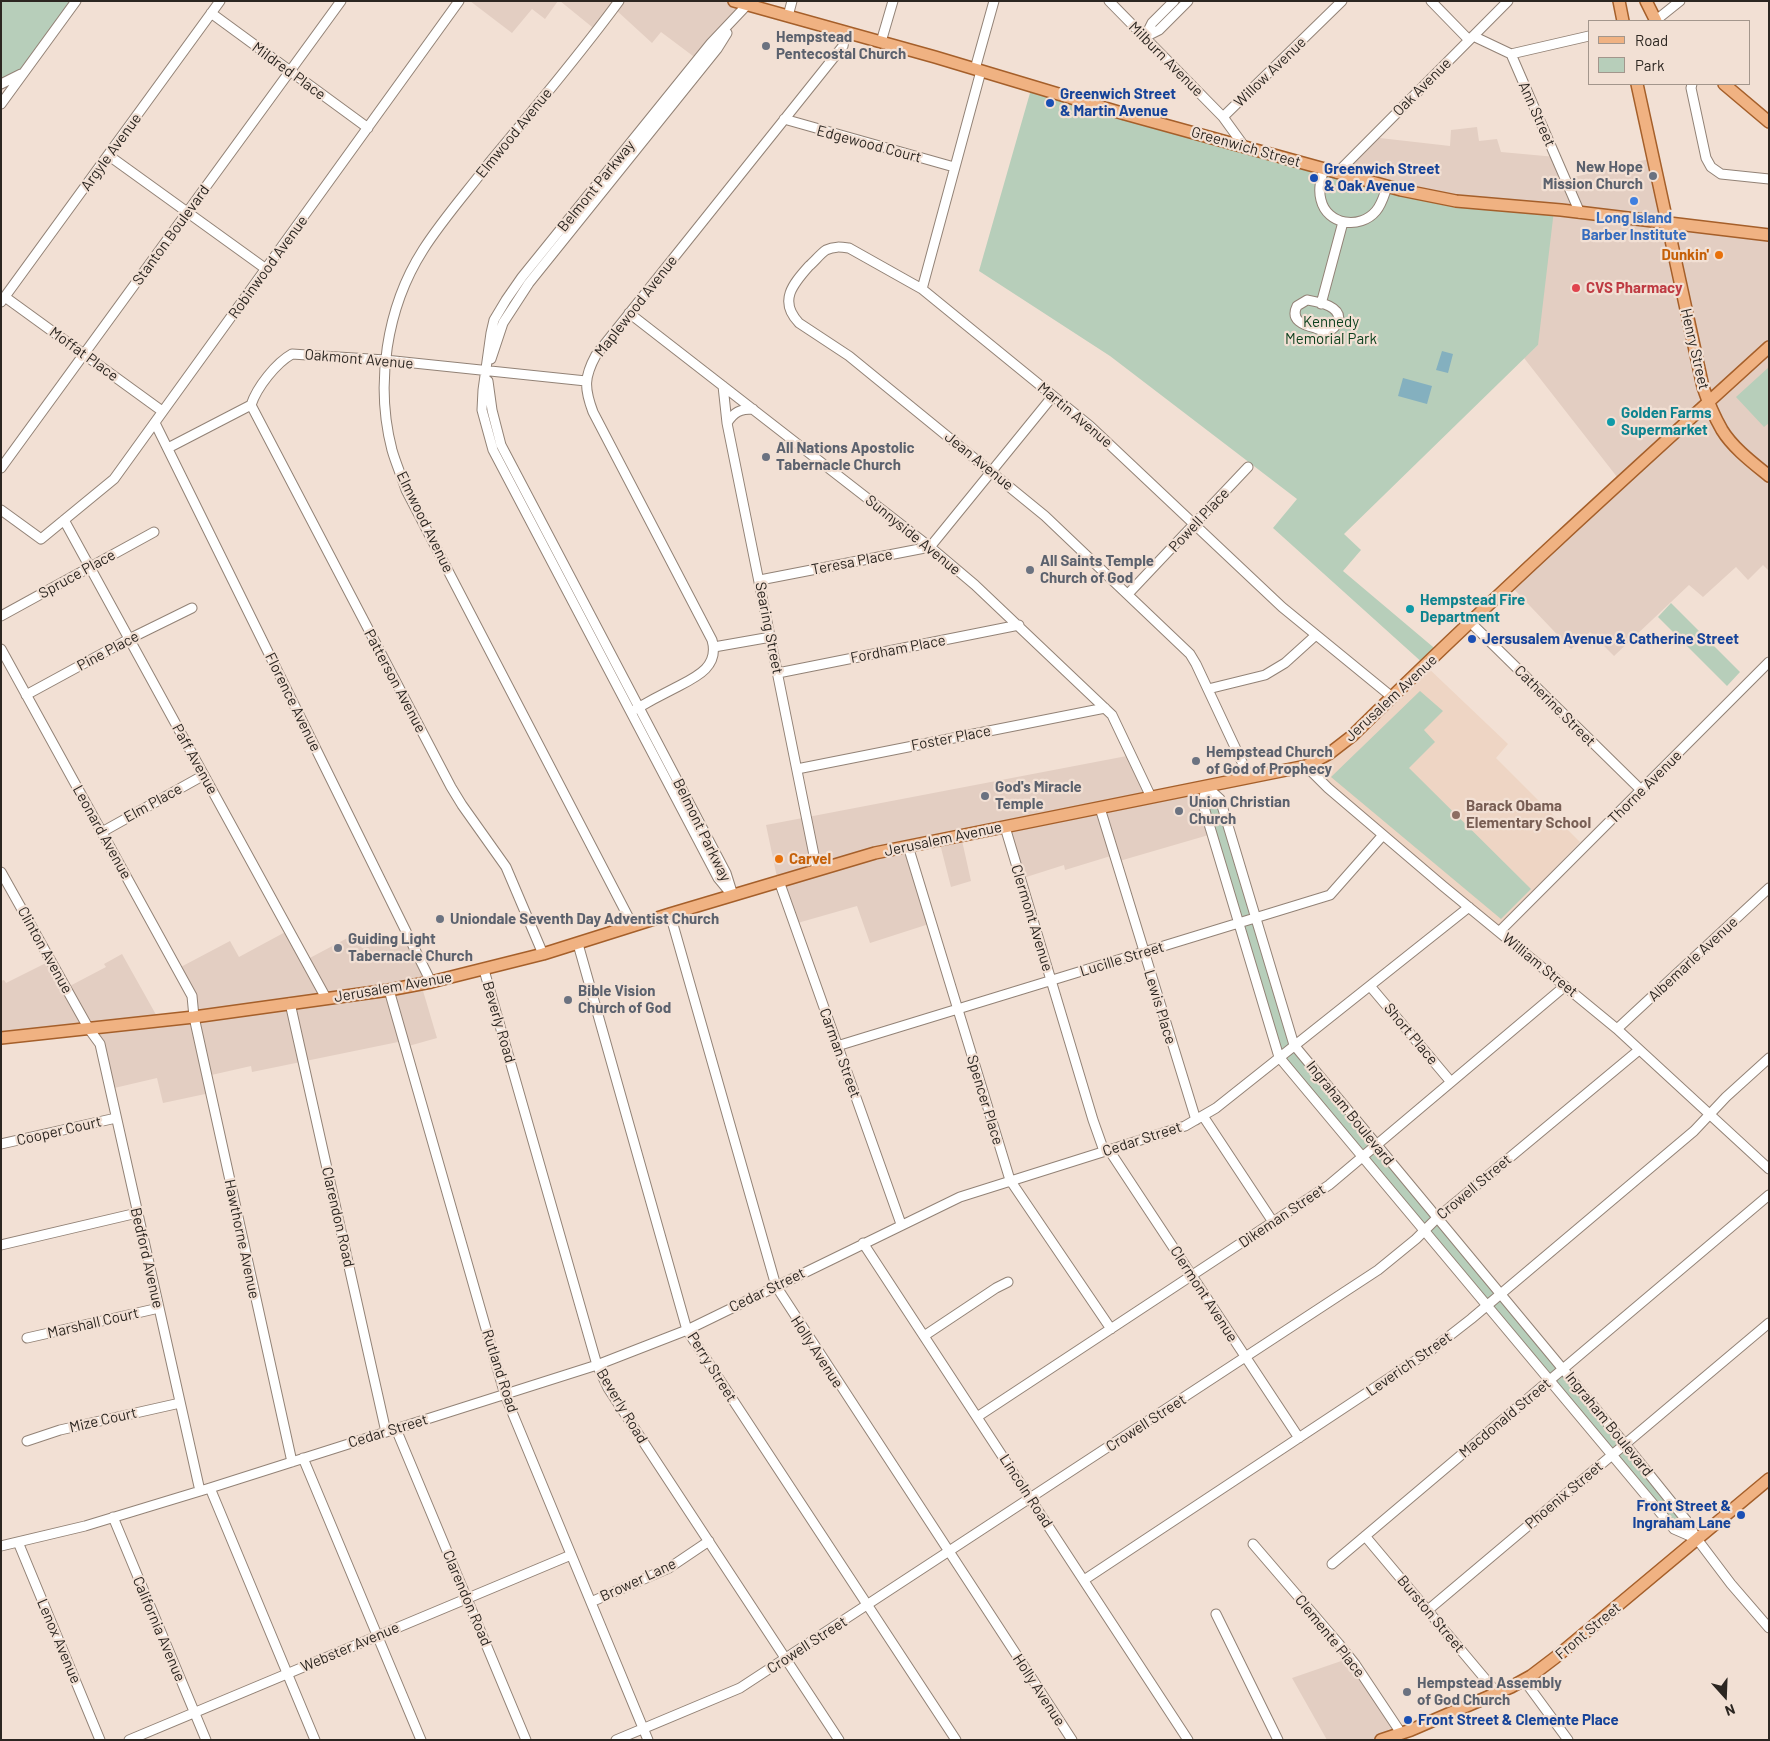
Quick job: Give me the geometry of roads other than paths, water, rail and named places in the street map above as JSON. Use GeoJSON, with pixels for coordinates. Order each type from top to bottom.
{"type":"FeatureCollection","features":[{"type":"Feature","properties":{"kind":"main road","name":"Greenwich Street"},"geometry":{"type":"LineString","coordinates":[[734,1],[1125,114],[1388,187],[1456,200],[1769,235]]}},
{"type":"Feature","properties":{"kind":"main road"},"geometry":{"type":"LineString","coordinates":[[1619,1],[1623,20]]}},
{"type":"Feature","properties":{"kind":"main road"},"geometry":{"type":"LineString","coordinates":[[1646,1],[1656,20]]}},
{"type":"Feature","properties":{"kind":"main road","name":"Henry Street"},"geometry":{"type":"LineString","coordinates":[[1637,85],[1698,368],[1708,401],[1723,432],[1757,467],[1769,476]]}},
{"type":"Feature","properties":{"kind":"main road"},"geometry":{"type":"LineString","coordinates":[[1725,85],[1769,122]]}},
{"type":"Feature","properties":{"kind":"main road","name":"Jerusalem Avenue"},"geometry":{"type":"LineString","coordinates":[[1,1038],[194,1017],[389,990],[431,982],[484,970],[578,944],[732,895],[875,853],[1306,766],[1330,753],[1352,736],[1470,622],[1708,401],[1769,347]]}},
{"type":"Feature","properties":{"kind":"main road","name":"Front Street"},"geometry":{"type":"LineString","coordinates":[[1381,1740],[1497,1693],[1524,1680],[1556,1657],[1769,1479]]}},
{"type":"Feature","properties":{"kind":"street"},"geometry":{"type":"LineString","coordinates":[[1,104],[76,1]]}},
{"type":"Feature","properties":{"kind":"street","name":"Argyle Avenue"},"geometry":{"type":"LineString","coordinates":[[3,299],[220,1]]}},
{"type":"Feature","properties":{"kind":"street","name":"Stanton Boulevard"},"geometry":{"type":"LineString","coordinates":[[1,468],[340,1]]}},
{"type":"Feature","properties":{"kind":"street","name":"Robinwood Avenue"},"geometry":{"type":"LineString","coordinates":[[1,510],[41,539],[114,479],[459,1]]}},
{"type":"Feature","properties":{"kind":"street","name":"Elmwood Avenue"},"geometry":{"type":"LineString","coordinates":[[619,1],[452,210],[422,251],[398,302],[389,337],[384,392],[386,418],[392,450],[406,490],[634,926]]}},
{"type":"Feature","properties":{"kind":"street"},"geometry":{"type":"LineString","coordinates":[[788,16],[792,1]]}},
{"type":"Feature","properties":{"kind":"street"},"geometry":{"type":"LineString","coordinates":[[881,42],[893,1]]}},
{"type":"Feature","properties":{"kind":"street"},"geometry":{"type":"LineString","coordinates":[[922,289],[994,1]]}},
{"type":"Feature","properties":{"kind":"street","name":"Milburn Avenue"},"geometry":{"type":"LineString","coordinates":[[1109,1],[1223,117]]}},
{"type":"Feature","properties":{"kind":"street"},"geometry":{"type":"LineString","coordinates":[[1145,37],[1152,23],[1174,1]]}},
{"type":"Feature","properties":{"kind":"street"},"geometry":{"type":"LineString","coordinates":[[1145,37],[1159,30],[1188,1]]}},
{"type":"Feature","properties":{"kind":"street","name":"Willow Avenue"},"geometry":{"type":"LineString","coordinates":[[1244,146],[1223,117],[1342,1]]}},
{"type":"Feature","properties":{"kind":"street"},"geometry":{"type":"LineString","coordinates":[[1431,1],[1471,38],[1511,54],[1588,36]]}},
{"type":"Feature","properties":{"kind":"street","name":"Oak Avenue"},"geometry":{"type":"LineString","coordinates":[[1337,173],[1508,1]]}},
{"type":"Feature","properties":{"kind":"street"},"geometry":{"type":"LineString","coordinates":[[1657,20],[1680,1]]}},
{"type":"Feature","properties":{"kind":"street","name":"Belmont Parkway"},"geometry":{"type":"LineString","coordinates":[[732,895],[726,873],[684,804],[519,488],[496,428],[487,371],[504,323],[525,280],[660,114],[717,49],[747,5]]}},
{"type":"Feature","properties":{"kind":"street","name":"Mildred Place"},"geometry":{"type":"LineString","coordinates":[[211,13],[368,128]]}},
{"type":"Feature","properties":{"kind":"street","name":"Maplewood Avenue"},"geometry":{"type":"LineString","coordinates":[[586,381],[596,355],[843,46],[846,32]]}},
{"type":"Feature","properties":{"kind":"street","name":"Ann Street"},"geometry":{"type":"LineString","coordinates":[[1511,54],[1580,213]]}},
{"type":"Feature","properties":{"kind":"street"},"geometry":{"type":"LineString","coordinates":[[1,84],[24,73]]}},
{"type":"Feature","properties":{"kind":"street"},"geometry":{"type":"LineString","coordinates":[[1692,85],[1706,158],[1711,167],[1721,174],[1769,180]]}},
{"type":"Feature","properties":{"kind":"street","name":"Edgewood Court"},"geometry":{"type":"LineString","coordinates":[[784,119],[954,167]]}},
{"type":"Feature","properties":{"kind":"street"},"geometry":{"type":"LineString","coordinates":[[108,155],[266,269]]}},
{"type":"Feature","properties":{"kind":"street"},"geometry":{"type":"LineString","coordinates":[[1324,169],[1319,191],[1321,201],[1333,217],[1343,222],[1352,223],[1371,217],[1378,210],[1388,187]]}},
{"type":"Feature","properties":{"kind":"street"},"geometry":{"type":"LineString","coordinates":[[1321,304],[1343,222]]}},
{"type":"Feature","properties":{"kind":"street","name":"Jean Avenue"},"geometry":{"type":"LineString","coordinates":[[922,289],[860,252],[838,246],[826,250],[820,255],[794,283],[789,295],[789,305],[794,317],[800,323],[850,356],[1045,516],[1190,654],[1250,777]]}},
{"type":"Feature","properties":{"kind":"street","name":"Martin Avenue"},"geometry":{"type":"LineString","coordinates":[[922,289],[1110,444],[1260,587],[1392,697]]}},
{"type":"Feature","properties":{"kind":"street","name":"Moffat Place"},"geometry":{"type":"LineString","coordinates":[[3,299],[84,354],[162,411]]}},
{"type":"Feature","properties":{"kind":"street"},"geometry":{"type":"LineString","coordinates":[[1308,300],[1321,304],[1332,307],[1337,313],[1338,321],[1334,328],[1322,330],[1304,325],[1297,320],[1295,309],[1300,303],[1308,300]]}},
{"type":"Feature","properties":{"kind":"street","name":"Sunnyside Avenue"},"geometry":{"type":"LineString","coordinates":[[630,313],[930,547],[975,585],[1105,708],[1116,721],[1151,797]]}},
{"type":"Feature","properties":{"kind":"street","name":"Oakmont Avenue"},"geometry":{"type":"LineString","coordinates":[[251,405],[255,393],[284,358],[292,354],[386,360],[586,381]]}},
{"type":"Feature","properties":{"kind":"street"},"geometry":{"type":"LineString","coordinates":[[586,381],[588,399],[593,412],[714,647],[710,663],[699,675],[635,709]]}},
{"type":"Feature","properties":{"kind":"street","name":"Searing Street"},"geometry":{"type":"LineString","coordinates":[[723,386],[727,423],[817,870]]}},
{"type":"Feature","properties":{"kind":"street"},"geometry":{"type":"LineString","coordinates":[[930,547],[1052,397]]}},
{"type":"Feature","properties":{"kind":"street"},"geometry":{"type":"LineString","coordinates":[[168,448],[251,405]]}},
{"type":"Feature","properties":{"kind":"street","name":"Patterson Avenue"},"geometry":{"type":"LineString","coordinates":[[251,405],[451,787],[506,867],[543,954]]}},
{"type":"Feature","properties":{"kind":"street"},"geometry":{"type":"LineString","coordinates":[[727,423],[737,412],[743,409],[753,409]]}},
{"type":"Feature","properties":{"kind":"street","name":"Florence Avenue"},"geometry":{"type":"LineString","coordinates":[[155,423],[431,982]]}},
{"type":"Feature","properties":{"kind":"street","name":"Powell Place"},"geometry":{"type":"LineString","coordinates":[[1128,594],[1248,467]]}},
{"type":"Feature","properties":{"kind":"street","name":"Paff Avenue"},"geometry":{"type":"LineString","coordinates":[[64,520],[326,998]]}},
{"type":"Feature","properties":{"kind":"street","name":"Spruce Place"},"geometry":{"type":"LineString","coordinates":[[1,616],[154,532]]}},
{"type":"Feature","properties":{"kind":"street","name":"Teresa Place"},"geometry":{"type":"LineString","coordinates":[[760,580],[930,547]]}},
{"type":"Feature","properties":{"kind":"street","name":"Pine Place"},"geometry":{"type":"LineString","coordinates":[[26,695],[129,639],[192,608]]}},
{"type":"Feature","properties":{"kind":"street","name":"Catherine Street"},"geometry":{"type":"LineString","coordinates":[[1470,622],[1641,790]]}},
{"type":"Feature","properties":{"kind":"street","name":"Fordham Place"},"geometry":{"type":"LineString","coordinates":[[778,673],[1019,626]]}},
{"type":"Feature","properties":{"kind":"street"},"geometry":{"type":"LineString","coordinates":[[1208,688],[1265,675],[1285,663],[1316,635]]}},
{"type":"Feature","properties":{"kind":"street"},"geometry":{"type":"LineString","coordinates":[[714,647],[771,637]]}},
{"type":"Feature","properties":{"kind":"street","name":"Leonard Avenue"},"geometry":{"type":"LineString","coordinates":[[1,650],[192,996],[194,1017]]}},
{"type":"Feature","properties":{"kind":"street","name":"Thorne Avenue"},"geometry":{"type":"LineString","coordinates":[[1499,932],[1769,662]]}},
{"type":"Feature","properties":{"kind":"street","name":"Foster Place"},"geometry":{"type":"LineString","coordinates":[[797,769],[1105,708]]}},
{"type":"Feature","properties":{"kind":"street","name":"William Street"},"geometry":{"type":"LineString","coordinates":[[1306,766],[1328,788],[1469,908],[1617,1029],[1769,1169]]}},
{"type":"Feature","properties":{"kind":"street","name":"Elm Place"},"geometry":{"type":"LineString","coordinates":[[102,832],[204,775]]}},
{"type":"Feature","properties":{"kind":"street","name":"Ingraham Boulevard"},"geometry":{"type":"LineString","coordinates":[[1206,786],[1220,799],[1294,1045],[1625,1444],[1686,1520],[1697,1540]]}},
{"type":"Feature","properties":{"kind":"street","name":"Ingraham Boulevard"},"geometry":{"type":"LineString","coordinates":[[1206,786],[1203,804],[1279,1057],[1488,1304],[1674,1529],[1697,1540]]}},
{"type":"Feature","properties":{"kind":"street","name":"Lewis Place"},"geometry":{"type":"LineString","coordinates":[[1100,808],[1144,953],[1199,1118],[1273,1222]]}},
{"type":"Feature","properties":{"kind":"street","name":"Clermont Avenue"},"geometry":{"type":"LineString","coordinates":[[1005,827],[1093,1120],[1107,1151],[1299,1438]]}},
{"type":"Feature","properties":{"kind":"street","name":"Lucille Street"},"geometry":{"type":"LineString","coordinates":[[837,1046],[1330,895],[1383,835]]}},
{"type":"Feature","properties":{"kind":"street","name":"Spencer Place"},"geometry":{"type":"LineString","coordinates":[[908,846],[1010,1180],[1111,1329]]}},
{"type":"Feature","properties":{"kind":"street","name":"Clinton Avenue"},"geometry":{"type":"LineString","coordinates":[[1,872],[89,1029]]}},
{"type":"Feature","properties":{"kind":"street","name":"Carman Street"},"geometry":{"type":"LineString","coordinates":[[779,881],[901,1224]]}},
{"type":"Feature","properties":{"kind":"street","name":"Albemarle Avenue"},"geometry":{"type":"LineString","coordinates":[[1617,1029],[1769,888]]}},
{"type":"Feature","properties":{"kind":"street","name":"Cedar Street"},"geometry":{"type":"LineString","coordinates":[[1,1546],[113,1517],[210,1488],[597,1365],[687,1330],[901,1224],[960,1197],[1186,1126],[1216,1108],[1469,908]]}},
{"type":"Feature","properties":{"kind":"street","name":"Holly Avenue"},"geometry":{"type":"LineString","coordinates":[[670,914],[776,1286],[1072,1740]]}},
{"type":"Feature","properties":{"kind":"street","name":"Perry Street"},"geometry":{"type":"LineString","coordinates":[[578,944],[687,1330],[956,1740]]}},
{"type":"Feature","properties":{"kind":"street","name":"Beverly Road"},"geometry":{"type":"LineString","coordinates":[[484,970],[597,1365],[608,1388],[839,1740]]}},
{"type":"Feature","properties":{"kind":"street","name":"Short Place"},"geometry":{"type":"LineString","coordinates":[[1370,986],[1451,1082]]}},
{"type":"Feature","properties":{"kind":"street","name":"Dikeman Street"},"geometry":{"type":"LineString","coordinates":[[977,1417],[1329,1184],[1564,986]]}},
{"type":"Feature","properties":{"kind":"street","name":"Rutland Road"},"geometry":{"type":"LineString","coordinates":[[389,990],[505,1395],[648,1740]]}},
{"type":"Feature","properties":{"kind":"street","name":"Clarendon Road"},"geometry":{"type":"LineString","coordinates":[[290,1003],[386,1432]]}},
{"type":"Feature","properties":{"kind":"street","name":"Hawthorne Avenue"},"geometry":{"type":"LineString","coordinates":[[194,1017],[292,1462]]}},
{"type":"Feature","properties":{"kind":"street","name":"Bedford Avenue"},"geometry":{"type":"LineString","coordinates":[[89,1029],[100,1044],[200,1491]]}},
{"type":"Feature","properties":{"kind":"street","name":"Crowell Street"},"geometry":{"type":"LineString","coordinates":[[616,1740],[740,1688],[1378,1270],[1437,1218],[1640,1050]]}},
{"type":"Feature","properties":{"kind":"street","name":"Leverich Street"},"geometry":{"type":"LineString","coordinates":[[1084,1580],[1430,1351],[1694,1131],[1769,1058]]}},
{"type":"Feature","properties":{"kind":"street","name":"Cooper Court"},"geometry":{"type":"LineString","coordinates":[[1,1144],[116,1118]]}},
{"type":"Feature","properties":{"kind":"street","name":"Macdonald Street"},"geometry":{"type":"LineString","coordinates":[[1332,1564],[1769,1195]]}},
{"type":"Feature","properties":{"kind":"street"},"geometry":{"type":"LineString","coordinates":[[1,1245],[137,1213]]}},
{"type":"Feature","properties":{"kind":"street","name":"Lincoln Road"},"geometry":{"type":"LineString","coordinates":[[863,1243],[1188,1740]]}},
{"type":"Feature","properties":{"kind":"street"},"geometry":{"type":"LineString","coordinates":[[924,1336],[1008,1282]]}},
{"type":"Feature","properties":{"kind":"street","name":"Marshall Court"},"geometry":{"type":"LineString","coordinates":[[27,1338],[159,1308]]}},
{"type":"Feature","properties":{"kind":"street","name":"Phoenix Street"},"geometry":{"type":"LineString","coordinates":[[1428,1610],[1769,1322]]}},
{"type":"Feature","properties":{"kind":"street","name":"Mize Court"},"geometry":{"type":"LineString","coordinates":[[27,1441],[60,1430],[180,1403]]}},
{"type":"Feature","properties":{"kind":"street","name":"Clarendon Road"},"geometry":{"type":"LineString","coordinates":[[396,1429],[526,1740]]}},
{"type":"Feature","properties":{"kind":"street"},"geometry":{"type":"LineString","coordinates":[[303,1458],[421,1740]]}},
{"type":"Feature","properties":{"kind":"street"},"geometry":{"type":"LineString","coordinates":[[210,1488],[315,1740]]}},
{"type":"Feature","properties":{"kind":"street","name":"California Avenue"},"geometry":{"type":"LineString","coordinates":[[113,1517],[206,1740]]}},
{"type":"Feature","properties":{"kind":"street","name":"Burston Street"},"geometry":{"type":"LineString","coordinates":[[1365,1536],[1497,1693]]}},
{"type":"Feature","properties":{"kind":"street"},"geometry":{"type":"LineString","coordinates":[[1697,1540],[1731,1584],[1769,1628]]}},
{"type":"Feature","properties":{"kind":"street","name":"Brower Lane"},"geometry":{"type":"LineString","coordinates":[[591,1602],[670,1568],[709,1541]]}},
{"type":"Feature","properties":{"kind":"street","name":"Lenox Avenue"},"geometry":{"type":"LineString","coordinates":[[18,1542],[100,1740]]}},
{"type":"Feature","properties":{"kind":"street","name":"Clemente Place"},"geometry":{"type":"LineString","coordinates":[[1253,1544],[1344,1651],[1401,1733]]}},
{"type":"Feature","properties":{"kind":"street","name":"Webster Avenue"},"geometry":{"type":"LineString","coordinates":[[128,1740],[571,1555]]}},
{"type":"Feature","properties":{"kind":"street"},"geometry":{"type":"LineString","coordinates":[[1216,1614],[1278,1740]]}},
{"type":"Feature","properties":{"kind":"street"},"geometry":{"type":"LineString","coordinates":[[1524,1680],[1568,1740]]}},
{"type":"Feature","properties":{"kind":"water"},"geometry":{"type":"Polygon","coordinates":[[[1442,351],[1453,354],[1448,373],[1436,370],[1442,351]]]}},
{"type":"Feature","properties":{"kind":"water"},"geometry":{"type":"Polygon","coordinates":[[[1403,378],[1432,386],[1427,404],[1398,396],[1403,378]]]}},
{"type":"Feature","properties":{"kind":"place","name":"Hempstead Pentecostal Church"},"geometry":{"type":"Point","coordinates":[766,46]}},
{"type":"Feature","properties":{"kind":"place","name":"Greenwich Street & Martin Avenue"},"geometry":{"type":"Point","coordinates":[1050,103]}},
{"type":"Feature","properties":{"kind":"place","name":"New Hope Mission Church"},"geometry":{"type":"Point","coordinates":[1653,176]}},
{"type":"Feature","properties":{"kind":"place","name":"Greenwich Street & Oak Avenue"},"geometry":{"type":"Point","coordinates":[1314,178]}},
{"type":"Feature","properties":{"kind":"place","name":"Long Island Barber Institute"},"geometry":{"type":"Point","coordinates":[1634,201]}},
{"type":"Feature","properties":{"kind":"place","name":"Dunkin'"},"geometry":{"type":"Point","coordinates":[1719,255]}},
{"type":"Feature","properties":{"kind":"place","name":"CVS Pharmacy"},"geometry":{"type":"Point","coordinates":[1576,288]}},
{"type":"Feature","properties":{"kind":"place","name":"Golden Farms Supermarket"},"geometry":{"type":"Point","coordinates":[1611,422]}},
{"type":"Feature","properties":{"kind":"place","name":"All Nations Apostolic Tabernacle Church"},"geometry":{"type":"Point","coordinates":[766,457]}},
{"type":"Feature","properties":{"kind":"place","name":"All Saints Temple Church of God"},"geometry":{"type":"Point","coordinates":[1030,570]}},
{"type":"Feature","properties":{"kind":"place","name":"Hempstead Fire Department"},"geometry":{"type":"Point","coordinates":[1410,609]}},
{"type":"Feature","properties":{"kind":"place","name":"Jersusalem Avenue & Catherine Street"},"geometry":{"type":"Point","coordinates":[1472,639]}},
{"type":"Feature","properties":{"kind":"place","name":"Hempstead Church of God of Prophecy"},"geometry":{"type":"Point","coordinates":[1196,761]}},
{"type":"Feature","properties":{"kind":"place","name":"God's Miracle Temple"},"geometry":{"type":"Point","coordinates":[985,796]}},
{"type":"Feature","properties":{"kind":"place","name":"Union Christian Church"},"geometry":{"type":"Point","coordinates":[1179,811]}},
{"type":"Feature","properties":{"kind":"place","name":"Barack Obama Elementary School"},"geometry":{"type":"Point","coordinates":[1456,815]}},
{"type":"Feature","properties":{"kind":"place","name":"Carvel"},"geometry":{"type":"Point","coordinates":[779,859]}},
{"type":"Feature","properties":{"kind":"place","name":"Uniondale Seventh Day Adventist Church"},"geometry":{"type":"Point","coordinates":[440,919]}},
{"type":"Feature","properties":{"kind":"place","name":"Guiding Light Tabernacle Church"},"geometry":{"type":"Point","coordinates":[338,948]}},
{"type":"Feature","properties":{"kind":"place","name":"Bible Vision Church of God"},"geometry":{"type":"Point","coordinates":[568,1000]}},
{"type":"Feature","properties":{"kind":"place","name":"Front Street & Ingraham Lane"},"geometry":{"type":"Point","coordinates":[1741,1515]}},
{"type":"Feature","properties":{"kind":"place","name":"Hempstead Assembly of God Church"},"geometry":{"type":"Point","coordinates":[1407,1692]}},
{"type":"Feature","properties":{"kind":"place","name":"Front Street & Clemente Place"},"geometry":{"type":"Point","coordinates":[1408,1720]}},
{"type":"Feature","properties":{"kind":"park label","name":"Kennedy Memorial Park"},"geometry":{"type":"Point","coordinates":[1331,330]}}]}
